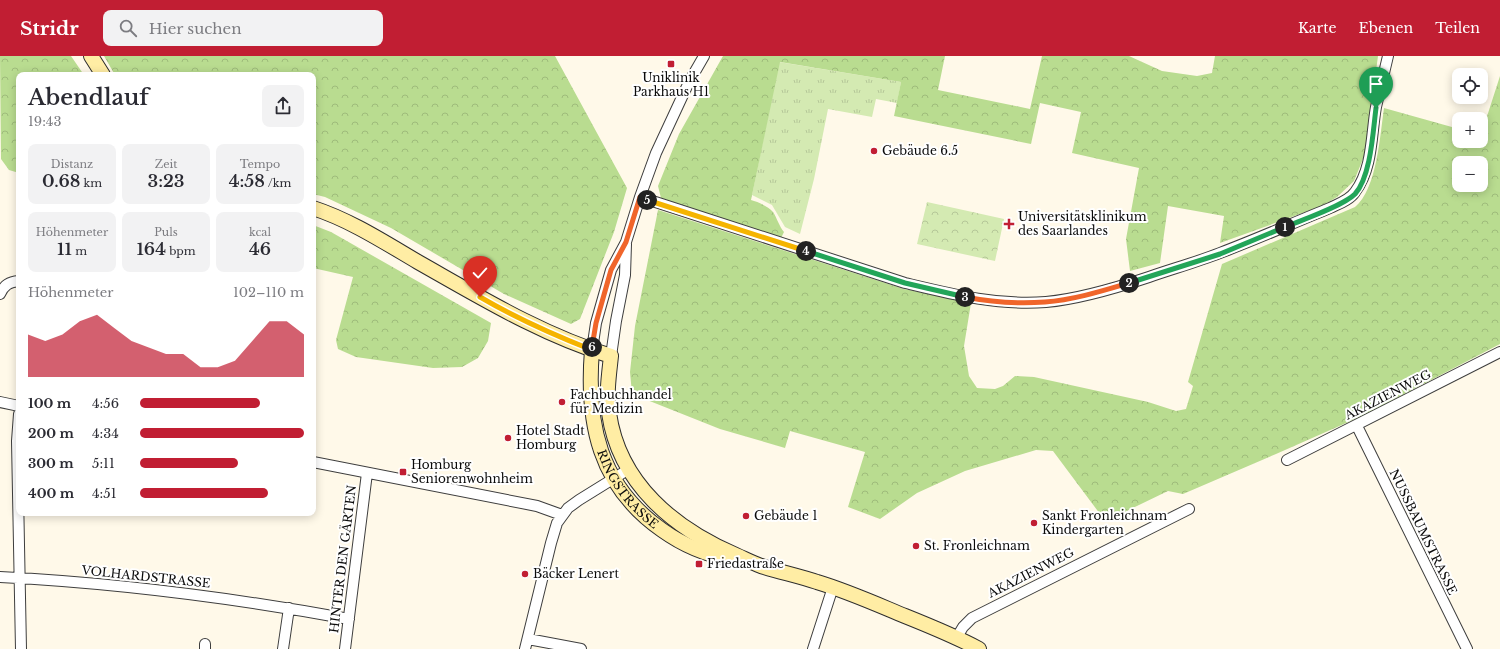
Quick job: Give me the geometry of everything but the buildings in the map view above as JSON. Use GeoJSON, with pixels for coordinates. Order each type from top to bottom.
{"type":"FeatureCollection","features":[{"type":"Feature","properties":{"kind":"street"},"geometry":{"type":"LineString","coordinates":[[91,56],[101,72]]}},
{"type":"Feature","properties":{"kind":"street"},"geometry":{"type":"LineString","coordinates":[[592,350],[596,323],[611,270],[626,242],[640,197],[669,123],[689,82],[704,56]]}},
{"type":"Feature","properties":{"kind":"street"},"geometry":{"type":"LineString","coordinates":[[640,197],[905,283],[947,294],[972,298],[1027,302],[1046,302],[1091,294],[1220,254],[1330,208],[1355,194],[1363,179],[1369,157],[1376,108],[1388,56]]}},
{"type":"Feature","properties":{"kind":"street"},"geometry":{"type":"LineString","coordinates":[[316,209],[348,222],[503,310],[592,350],[611,356],[625,275],[626,242]]}},
{"type":"Feature","properties":{"kind":"street"},"geometry":{"type":"LineString","coordinates":[[0,294],[5,286],[14,281]]}},
{"type":"Feature","properties":{"kind":"street","name":"RINGSTRASSE"},"geometry":{"type":"LineString","coordinates":[[592,350],[590,379],[592,415],[600,449],[613,479],[628,500],[649,521],[675,539],[696,550],[719,557],[750,561]]}},
{"type":"Feature","properties":{"kind":"street","name":"AKAZIENWEG"},"geometry":{"type":"LineString","coordinates":[[1287,460],[1357,426],[1500,352]]}},
{"type":"Feature","properties":{"kind":"street","name":"RINGSTRASSE"},"geometry":{"type":"LineString","coordinates":[[611,356],[607,392],[609,414],[621,455],[649,498],[670,517],[689,531],[722,549],[760,566],[833,587],[957,637],[979,649]]}},
{"type":"Feature","properties":{"kind":"street"},"geometry":{"type":"LineString","coordinates":[[0,402],[16,405]]}},
{"type":"Feature","properties":{"kind":"street","name":"NUSSBAUMSTRASSE"},"geometry":{"type":"LineString","coordinates":[[1357,426],[1467,649]]}},
{"type":"Feature","properties":{"kind":"street"},"geometry":{"type":"LineString","coordinates":[[316,463],[537,506],[562,516]]}},
{"type":"Feature","properties":{"kind":"street"},"geometry":{"type":"LineString","coordinates":[[525,649],[550,543],[557,523],[562,516],[579,500],[629,469]]}},
{"type":"Feature","properties":{"kind":"street","name":"HINTER DEN GÄRTEN"},"geometry":{"type":"LineString","coordinates":[[346,649],[367,473]]}},
{"type":"Feature","properties":{"kind":"street","name":"AKAZIENWEG"},"geometry":{"type":"LineString","coordinates":[[957,637],[963,627],[972,618],[1189,509]]}},
{"type":"Feature","properties":{"kind":"street"},"geometry":{"type":"LineString","coordinates":[[19,516],[21,649]]}},
{"type":"Feature","properties":{"kind":"street","name":"VOLHARDSTRASSE"},"geometry":{"type":"LineString","coordinates":[[0,577],[177,592],[289,608],[349,619]]}},
{"type":"Feature","properties":{"kind":"street"},"geometry":{"type":"LineString","coordinates":[[813,649],[833,587]]}},
{"type":"Feature","properties":{"kind":"street"},"geometry":{"type":"LineString","coordinates":[[283,649],[289,608]]}},
{"type":"Feature","properties":{"kind":"street"},"geometry":{"type":"LineString","coordinates":[[528,638],[582,649]]}},
{"type":"Feature","properties":{"kind":"green space"},"geometry":{"type":"Polygon","coordinates":[[[0,56],[71,56],[82,72],[16,72],[16,172],[9,170],[1,159],[0,56]]]}},
{"type":"Feature","properties":{"kind":"green space"},"geometry":{"type":"Polygon","coordinates":[[[104,56],[555,56],[627,188],[614,232],[580,319],[571,324],[504,294],[391,228],[325,197],[316,195],[316,72],[113,72],[104,56]]]}},
{"type":"Feature","properties":{"kind":"green space"},"geometry":{"type":"Polygon","coordinates":[[[723,56],[945,56],[938,90],[1030,109],[1042,56],[1129,56],[1162,71],[1197,76],[1212,73],[1215,56],[1378,56],[1365,154],[1354,181],[1337,197],[1322,206],[1220,243],[1224,216],[1168,206],[1160,263],[1130,271],[1126,239],[1139,168],[1072,153],[1081,112],[1040,103],[1031,144],[894,116],[901,82],[780,62],[751,200],[766,206],[773,212],[784,232],[781,238],[661,198],[658,186],[679,134],[723,56]]]}},
{"type":"Feature","properties":{"kind":"green space"},"geometry":{"type":"Polygon","coordinates":[[[779,62],[901,82],[897,103],[876,99],[872,117],[828,109],[814,179],[800,234],[785,227],[772,205],[752,195],[779,62]]]}},
{"type":"Feature","properties":{"kind":"green space"},"geometry":{"type":"Polygon","coordinates":[[[1500,76],[1500,344],[1362,416],[1183,494],[1168,491],[1110,519],[1103,518],[1053,451],[1036,450],[965,471],[917,493],[880,519],[848,507],[865,452],[790,431],[785,448],[720,429],[632,394],[630,372],[635,326],[658,210],[904,289],[971,303],[964,346],[969,376],[977,388],[995,389],[1003,386],[1015,376],[1034,377],[1148,402],[1176,411],[1186,409],[1193,386],[1188,382],[1222,264],[1355,207],[1362,199],[1373,175],[1379,146],[1384,108],[1452,127],[1452,148],[1488,148],[1488,113],[1500,76]]]}},
{"type":"Feature","properties":{"kind":"green space"},"geometry":{"type":"Polygon","coordinates":[[[927,202],[1004,219],[995,261],[917,244],[927,202]]]}},
{"type":"Feature","properties":{"kind":"green space"},"geometry":{"type":"Polygon","coordinates":[[[316,226],[331,232],[491,323],[488,341],[478,358],[462,367],[433,368],[356,357],[338,349],[336,340],[353,277],[316,269],[316,226]]]}},
{"type":"Feature","properties":{"kind":"place","name":"Uniklinik Parkhaus H1"},"geometry":{"type":"Point","coordinates":[671,64]}},
{"type":"Feature","properties":{"kind":"place","name":"Gebäude 6.5"},"geometry":{"type":"Point","coordinates":[874,151]}},
{"type":"Feature","properties":{"kind":"place","name":"Universitätsklinikum des Saarlandes"},"geometry":{"type":"Point","coordinates":[1009,224]}},
{"type":"Feature","properties":{"kind":"place","name":"Fachbuchhandel für Medizin"},"geometry":{"type":"Point","coordinates":[562,402]}},
{"type":"Feature","properties":{"kind":"place","name":"Hotel Stadt Homburg"},"geometry":{"type":"Point","coordinates":[508,438]}},
{"type":"Feature","properties":{"kind":"place","name":"Homburg Seniorenwohnheim"},"geometry":{"type":"Point","coordinates":[403,472]}},
{"type":"Feature","properties":{"kind":"place","name":"Gebäude 1"},"geometry":{"type":"Point","coordinates":[746,516]}},
{"type":"Feature","properties":{"kind":"place","name":"Sankt Fronleichnam Kindergarten"},"geometry":{"type":"Point","coordinates":[1034,523]}},
{"type":"Feature","properties":{"kind":"place","name":"St. Fronleichnam"},"geometry":{"type":"Point","coordinates":[916,546]}},
{"type":"Feature","properties":{"kind":"place","name":"Friedastraße"},"geometry":{"type":"Point","coordinates":[699,564]}},
{"type":"Feature","properties":{"kind":"place","name":"Bäcker Lenert"},"geometry":{"type":"Point","coordinates":[525,574]}},
{"type":"Feature","properties":{"kind":"route"},"geometry":{"type":"LineString","coordinates":[[480,297],[521,319],[592,350],[596,323],[611,270],[626,242],[640,197],[905,283],[947,294],[1000,301],[1046,302],[1091,294],[1220,254],[1346,200],[1355,194],[1363,179],[1369,157],[1376,108]]}}]}
